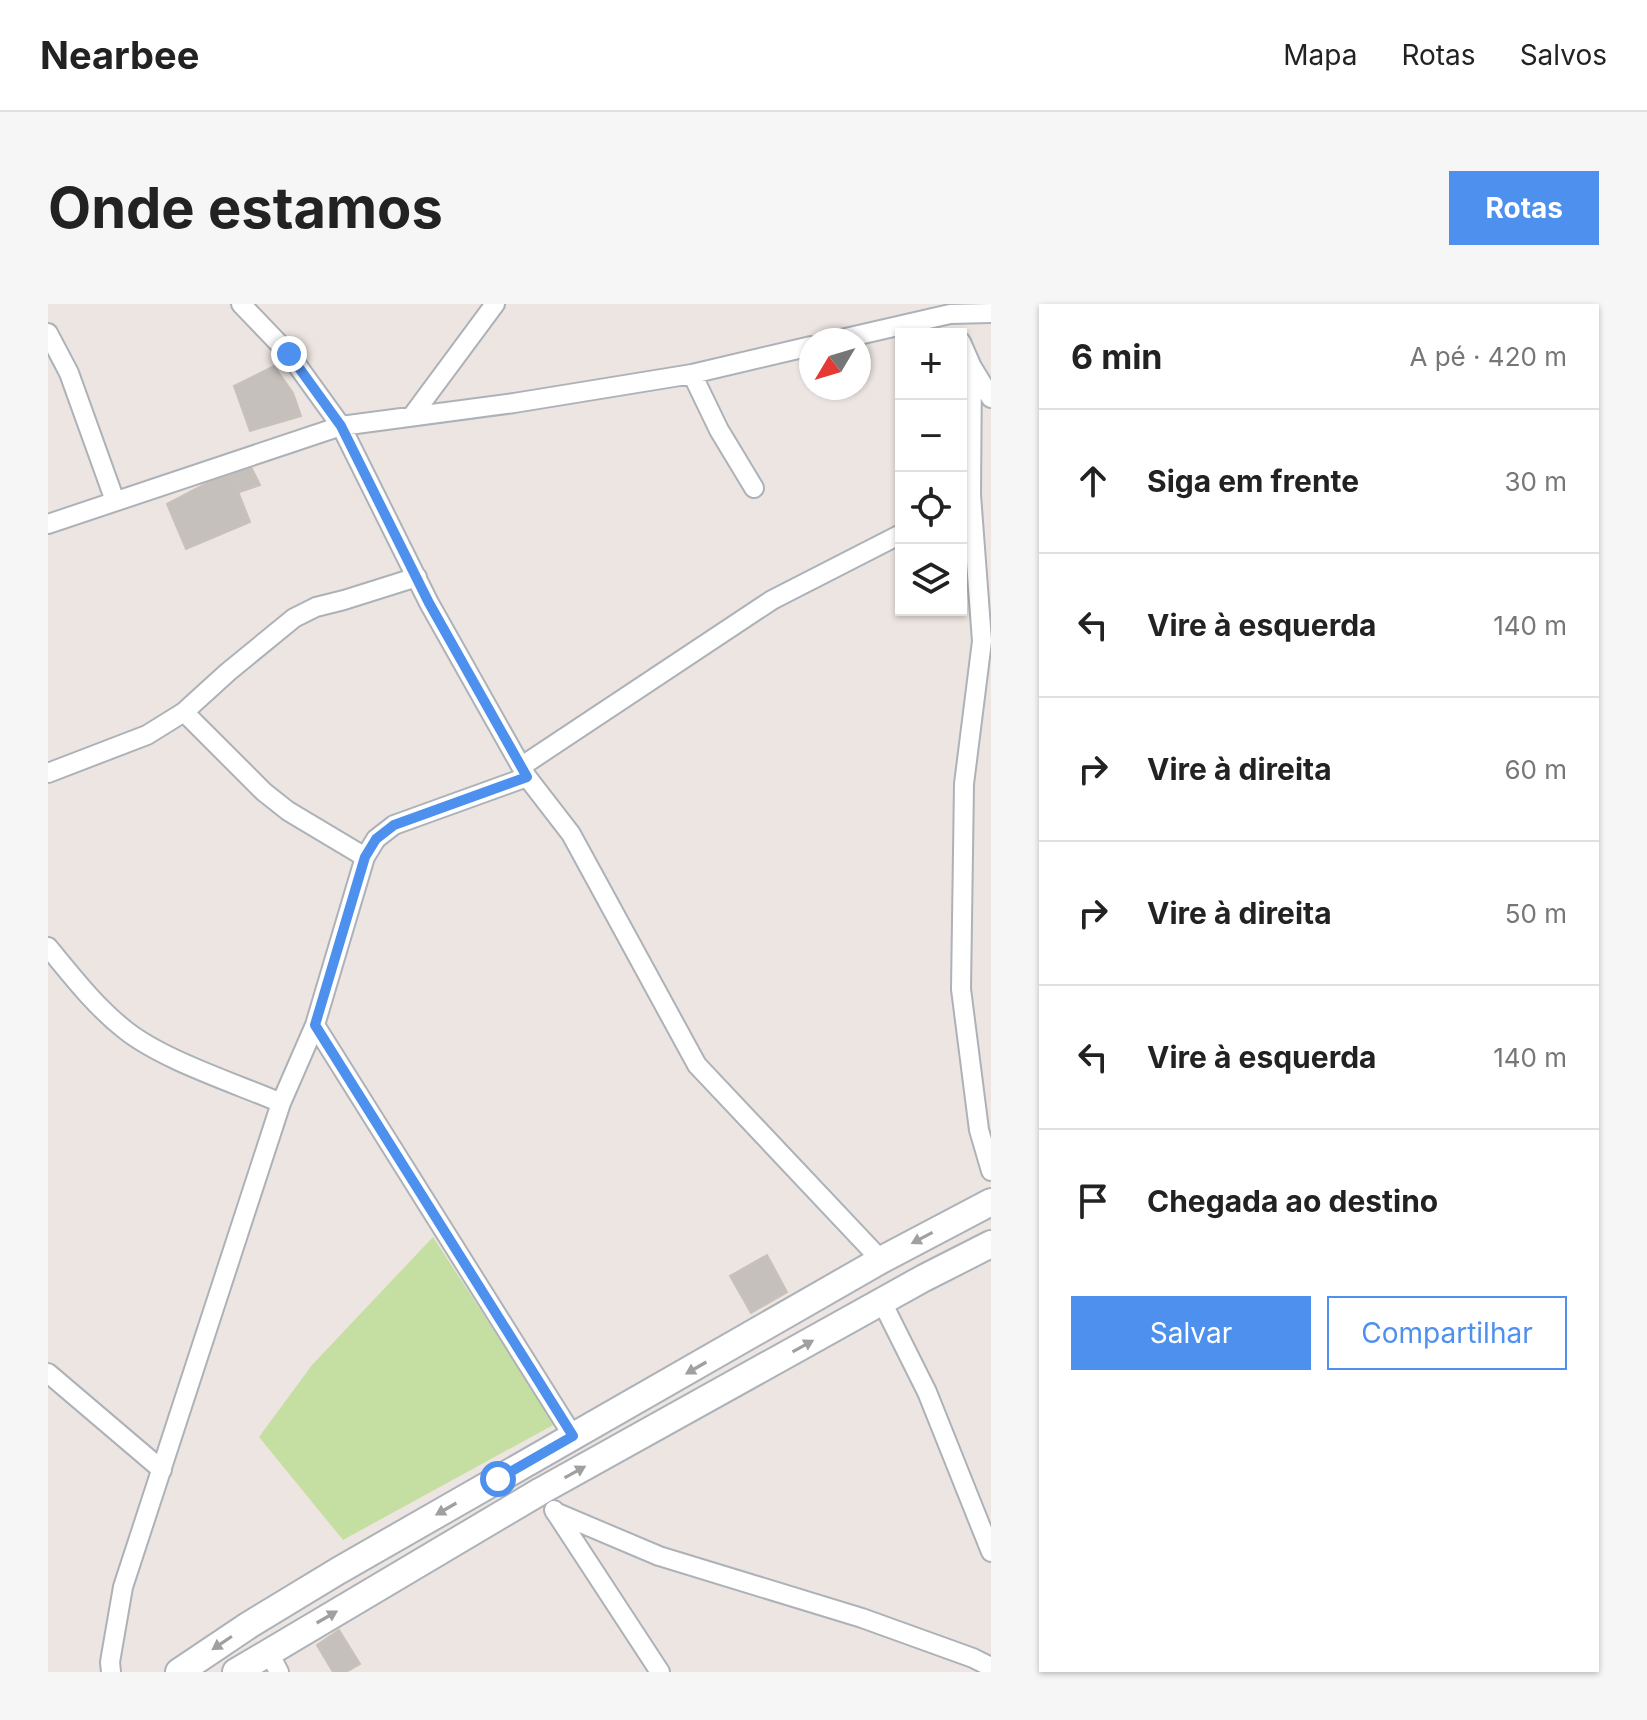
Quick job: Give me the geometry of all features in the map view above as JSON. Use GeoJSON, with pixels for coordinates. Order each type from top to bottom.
{"type":"FeatureCollection","features":[{"type":"Feature","properties":{"kind":"street"},"geometry":{"type":"LineString","coordinates":[[241,304],[289,354],[341,426],[417,577],[524,771],[571,834],[697,1065],[881,1260]]}},
{"type":"Feature","properties":{"kind":"street"},"geometry":{"type":"LineString","coordinates":[[412,416],[495,304]]}},
{"type":"Feature","properties":{"kind":"street"},"geometry":{"type":"LineString","coordinates":[[947,309],[955,328]]}},
{"type":"Feature","properties":{"kind":"street"},"geometry":{"type":"LineString","coordinates":[[871,330],[947,309],[991,313]]}},
{"type":"Feature","properties":{"kind":"street"},"geometry":{"type":"LineString","coordinates":[[48,333],[69,373],[115,501]]}},
{"type":"Feature","properties":{"kind":"street"},"geometry":{"type":"LineString","coordinates":[[48,524],[341,426],[514,403],[692,374],[799,349]]}},
{"type":"Feature","properties":{"kind":"street"},"geometry":{"type":"LineString","coordinates":[[967,356],[991,398]]}},
{"type":"Feature","properties":{"kind":"street"},"geometry":{"type":"LineString","coordinates":[[967,476],[972,367]]}},
{"type":"Feature","properties":{"kind":"street"},"geometry":{"type":"LineString","coordinates":[[692,374],[719,430],[754,488]]}},
{"type":"Feature","properties":{"kind":"street"},"geometry":{"type":"LineString","coordinates":[[967,507],[982,641],[964,784],[961,989],[979,1130],[991,1171]]}},
{"type":"Feature","properties":{"kind":"street"},"geometry":{"type":"LineString","coordinates":[[111,1672],[123,1587],[281,1103],[315,1025],[365,857],[376,839],[394,825],[524,771],[772,600],[895,537]]}},
{"type":"Feature","properties":{"kind":"street"},"geometry":{"type":"LineString","coordinates":[[48,773],[147,735],[184,712],[294,618],[316,607],[417,577]]}},
{"type":"Feature","properties":{"kind":"street"},"geometry":{"type":"LineString","coordinates":[[184,712],[264,792],[288,811],[365,857]]}},
{"type":"Feature","properties":{"kind":"street"},"geometry":{"type":"LineString","coordinates":[[48,947],[90,998],[125,1030],[157,1050],[281,1103]]}},
{"type":"Feature","properties":{"kind":"street"},"geometry":{"type":"LineString","coordinates":[[315,1025],[573,1436]]}},
{"type":"Feature","properties":{"kind":"street"},"geometry":{"type":"LineString","coordinates":[[179,1672],[312,1586],[881,1260],[991,1202]]}},
{"type":"Feature","properties":{"kind":"street"},"geometry":{"type":"LineString","coordinates":[[236,1672],[273,1662],[882,1302],[991,1244]]}},
{"type":"Feature","properties":{"kind":"street"},"geometry":{"type":"LineString","coordinates":[[882,1302],[927,1392],[991,1552]]}},
{"type":"Feature","properties":{"kind":"street"},"geometry":{"type":"LineString","coordinates":[[48,1373],[162,1470]]}},
{"type":"Feature","properties":{"kind":"street"},"geometry":{"type":"LineString","coordinates":[[548,1501],[659,1556],[862,1618],[991,1667]]}},
{"type":"Feature","properties":{"kind":"street"},"geometry":{"type":"LineString","coordinates":[[548,1501],[660,1672]]}},
{"type":"Feature","properties":{"kind":"green space"},"geometry":{"type":"Polygon","coordinates":[[[433,1237],[555,1424],[343,1540],[259,1437],[312,1365],[433,1237]]]}},
{"type":"Feature","properties":{"kind":"building"},"geometry":{"type":"Polygon","coordinates":[[[274,366],[293,393],[301,416],[250,431],[234,386],[274,366]]]}},
{"type":"Feature","properties":{"kind":"building"},"geometry":{"type":"Polygon","coordinates":[[[250,465],[260,485],[237,493],[230,471],[250,465]]]}},
{"type":"Feature","properties":{"kind":"building"},"geometry":{"type":"Polygon","coordinates":[[[230,471],[250,522],[186,549],[167,504],[230,471]]]}},
{"type":"Feature","properties":{"kind":"building"},"geometry":{"type":"Polygon","coordinates":[[[767,1255],[787,1292],[751,1313],[730,1276],[767,1255]]]}},
{"type":"Feature","properties":{"kind":"building"},"geometry":{"type":"Polygon","coordinates":[[[339,1630],[360,1664],[346,1672],[333,1672],[317,1645],[339,1630]]]}},
{"type":"Feature","properties":{"kind":"route"},"geometry":{"type":"LineString","coordinates":[[289,354],[341,426],[429,603],[527,777],[394,825],[376,839],[365,857],[315,1025],[573,1436],[498,1479]]}}]}
